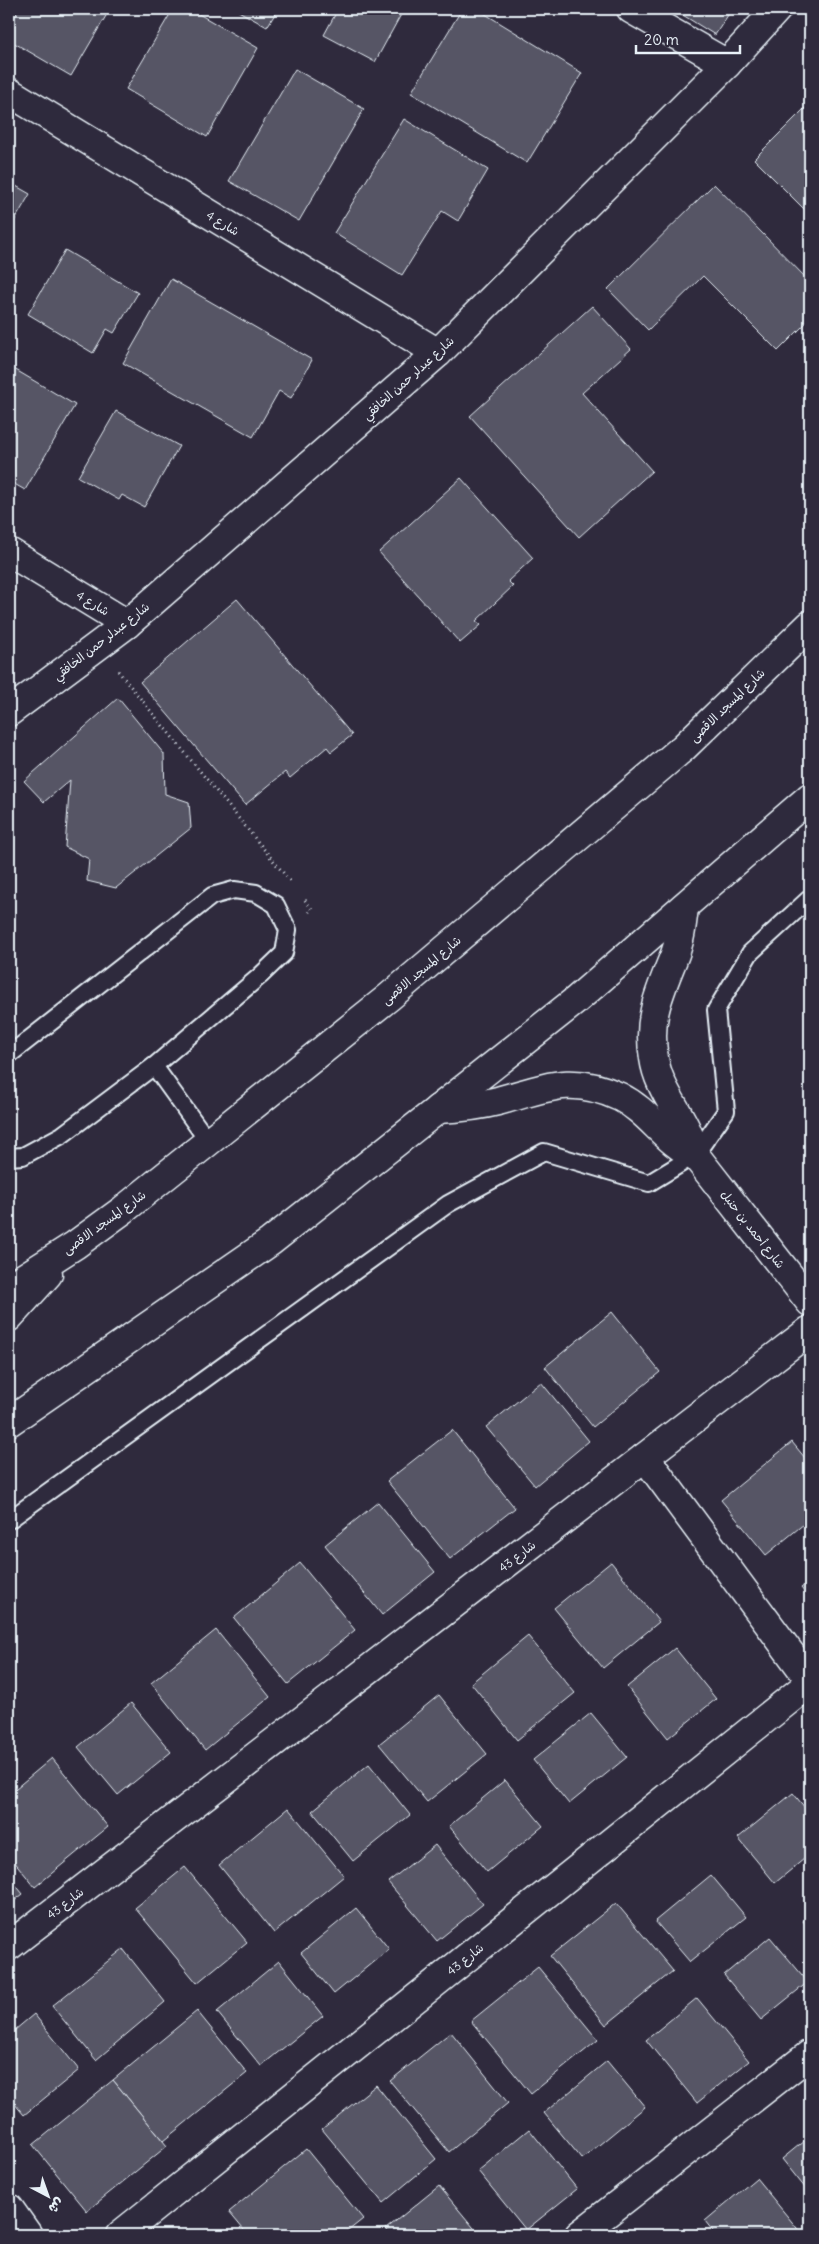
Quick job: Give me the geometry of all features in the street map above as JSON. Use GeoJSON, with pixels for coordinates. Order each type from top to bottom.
{"type":"FeatureCollection","features":[{"type":"Feature","properties":{"kind":"street"},"geometry":{"type":"LineString","coordinates":[[632,9],[727,64]]}},
{"type":"Feature","properties":{"kind":"street","name":"شارع عبدلر حمن الخافقي"},"geometry":{"type":"LineString","coordinates":[[9,712],[127,624],[438,354],[727,64],[777,9]]}},
{"type":"Feature","properties":{"kind":"street","name":"شارع 4"},"geometry":{"type":"LineString","coordinates":[[9,92],[438,354]]}},
{"type":"Feature","properties":{"kind":"street","name":"شارع 4"},"geometry":{"type":"LineString","coordinates":[[9,552],[127,624]]}},
{"type":"Feature","properties":{"kind":"street","name":"شارع المسجد الاقصى"},"geometry":{"type":"LineString","coordinates":[[10,1284],[74,1245],[123,1210],[389,997],[683,748],[810,626]]}},
{"type":"Feature","properties":{"kind":"street"},"geometry":{"type":"LineString","coordinates":[[9,1422],[270,1242],[575,1001],[810,797]]}},
{"type":"Feature","properties":{"kind":"street","name":"شارع أحمد بن حنبل"},"geometry":{"type":"LineString","coordinates":[[684,907],[679,942],[656,1002],[652,1038],[654,1059],[660,1080],[668,1100],[686,1126],[695,1155],[810,1302]]}},
{"type":"Feature","properties":{"kind":"street","name":"شارع أحمد بن حنبل"},"geometry":{"type":"LineString","coordinates":[[438,1109],[485,1104],[552,1085],[588,1086],[605,1091],[637,1107],[677,1146],[695,1155]]}},
{"type":"Feature","properties":{"kind":"street"},"geometry":{"type":"LineString","coordinates":[[9,1317],[74,1245]]}},
{"type":"Feature","properties":{"kind":"street","name":"شارع 43"},"geometry":{"type":"LineString","coordinates":[[9,1946],[810,1330]]}},
{"type":"Feature","properties":{"kind":"street","name":"شارع 43"},"geometry":{"type":"LineString","coordinates":[[120,2235],[810,1682],[645,1457]]}},
{"type":"Feature","properties":{"kind":"street"},"geometry":{"type":"LineString","coordinates":[[579,2235],[810,2054]]}},
{"type":"Feature","properties":{"kind":"street"},"geometry":{"type":"LineString","coordinates":[[9,2208],[28,2235]]}},
{"type":"Feature","properties":{"kind":"lane"},"geometry":{"type":"LineString","coordinates":[[9,1055],[212,896],[234,890],[256,893],[276,904],[288,930],[284,953],[260,976],[154,1066],[62,1135],[23,1156],[9,1157]]}},
{"type":"Feature","properties":{"kind":"lane"},"geometry":{"type":"LineString","coordinates":[[9,1520],[448,1204],[544,1152],[649,1183],[695,1155],[726,1111],[716,1010],[750,953],[810,898]]}},
{"type":"Feature","properties":{"kind":"lane"},"geometry":{"type":"LineString","coordinates":[[154,1066],[208,1141]]}},
{"type":"Feature","properties":{"kind":"path"},"geometry":{"type":"LineString","coordinates":[[98,645],[294,886]]}},
{"type":"Feature","properties":{"kind":"path"},"geometry":{"type":"LineString","coordinates":[[288,930],[312,909],[300,894]]}},
{"type":"Feature","properties":{"kind":"building"},"geometry":{"type":"Polygon","coordinates":[[[19,9],[110,9],[71,76],[9,40],[9,26],[19,9]]]}},
{"type":"Feature","properties":{"kind":"building"},"geometry":{"type":"Polygon","coordinates":[[[173,9],[190,9],[258,48],[207,137],[126,89],[173,9]]]}},
{"type":"Feature","properties":{"kind":"building"},"geometry":{"type":"Polygon","coordinates":[[[235,9],[278,9],[267,27],[235,9]]]}},
{"type":"Feature","properties":{"kind":"building"},"geometry":{"type":"Polygon","coordinates":[[[338,9],[404,9],[375,62],[324,35],[338,9]]]}},
{"type":"Feature","properties":{"kind":"building"},"geometry":{"type":"Polygon","coordinates":[[[462,9],[477,9],[582,73],[527,163],[411,93],[462,9]]]}},
{"type":"Feature","properties":{"kind":"building"},"geometry":{"type":"Polygon","coordinates":[[[673,9],[732,9],[715,35],[673,9]]]}},
{"type":"Feature","properties":{"kind":"building"},"geometry":{"type":"Polygon","coordinates":[[[295,69],[364,109],[299,221],[229,181],[295,69]]]}},
{"type":"Feature","properties":{"kind":"building"},"geometry":{"type":"Polygon","coordinates":[[[810,103],[810,215],[754,159],[810,103]]]}},
{"type":"Feature","properties":{"kind":"building"},"geometry":{"type":"Polygon","coordinates":[[[404,119],[488,170],[458,221],[442,211],[402,275],[334,233],[404,119]]]}},
{"type":"Feature","properties":{"kind":"building"},"geometry":{"type":"Polygon","coordinates":[[[9,182],[30,194],[9,230],[9,182]]]}},
{"type":"Feature","properties":{"kind":"building"},"geometry":{"type":"Polygon","coordinates":[[[714,184],[810,282],[810,319],[778,351],[703,276],[648,330],[608,289],[714,184]]]}},
{"type":"Feature","properties":{"kind":"building"},"geometry":{"type":"Polygon","coordinates":[[[65,250],[138,293],[114,333],[107,329],[93,353],[28,314],[65,250]]]}},
{"type":"Feature","properties":{"kind":"building"},"geometry":{"type":"Polygon","coordinates":[[[171,279],[312,360],[291,398],[279,391],[253,437],[123,363],[171,279]]]}},
{"type":"Feature","properties":{"kind":"building"},"geometry":{"type":"Polygon","coordinates":[[[592,306],[631,349],[582,393],[652,471],[579,537],[470,416],[592,306]]]}},
{"type":"Feature","properties":{"kind":"building"},"geometry":{"type":"Polygon","coordinates":[[[9,366],[75,405],[25,490],[9,481],[9,366]]]}},
{"type":"Feature","properties":{"kind":"building"},"geometry":{"type":"Polygon","coordinates":[[[116,411],[179,446],[144,507],[122,495],[119,500],[78,477],[116,411]]]}},
{"type":"Feature","properties":{"kind":"building"},"geometry":{"type":"Polygon","coordinates":[[[461,478],[533,558],[508,581],[513,586],[476,621],[481,625],[460,643],[379,552],[461,478]]]}},
{"type":"Feature","properties":{"kind":"building"},"geometry":{"type":"Polygon","coordinates":[[[237,599],[352,735],[331,752],[327,747],[290,778],[285,772],[245,805],[140,682],[237,599]]]}},
{"type":"Feature","properties":{"kind":"building"},"geometry":{"type":"Polygon","coordinates":[[[118,698],[164,754],[165,794],[189,802],[191,828],[116,888],[87,881],[89,859],[65,847],[70,780],[44,802],[24,781],[118,698]]]}},
{"type":"Feature","properties":{"kind":"building"},"geometry":{"type":"Polygon","coordinates":[[[612,1312],[660,1372],[593,1427],[545,1367],[612,1312]]]}},
{"type":"Feature","properties":{"kind":"building"},"geometry":{"type":"Polygon","coordinates":[[[541,1382],[589,1441],[535,1486],[486,1427],[541,1382]]]}},
{"type":"Feature","properties":{"kind":"building"},"geometry":{"type":"Polygon","coordinates":[[[452,1430],[515,1508],[450,1559],[387,1481],[452,1430]]]}},
{"type":"Feature","properties":{"kind":"building"},"geometry":{"type":"Polygon","coordinates":[[[792,1442],[810,1464],[810,1519],[766,1555],[721,1500],[792,1442]]]}},
{"type":"Feature","properties":{"kind":"building"},"geometry":{"type":"Polygon","coordinates":[[[378,1502],[435,1572],[382,1615],[325,1545],[378,1502]]]}},
{"type":"Feature","properties":{"kind":"building"},"geometry":{"type":"Polygon","coordinates":[[[611,1562],[659,1622],[603,1668],[554,1608],[611,1562]]]}},
{"type":"Feature","properties":{"kind":"building"},"geometry":{"type":"Polygon","coordinates":[[[300,1563],[355,1630],[288,1684],[234,1618],[300,1563]]]}},
{"type":"Feature","properties":{"kind":"building"},"geometry":{"type":"Polygon","coordinates":[[[810,1581],[810,1599],[801,1588],[810,1581]]]}},
{"type":"Feature","properties":{"kind":"building"},"geometry":{"type":"Polygon","coordinates":[[[216,1630],[270,1697],[205,1750],[151,1683],[216,1630]]]}},
{"type":"Feature","properties":{"kind":"building"},"geometry":{"type":"Polygon","coordinates":[[[528,1636],[575,1693],[517,1740],[471,1683],[528,1636]]]}},
{"type":"Feature","properties":{"kind":"building"},"geometry":{"type":"Polygon","coordinates":[[[675,1648],[716,1699],[668,1738],[627,1687],[675,1648]]]}},
{"type":"Feature","properties":{"kind":"building"},"geometry":{"type":"Polygon","coordinates":[[[439,1695],[487,1754],[427,1802],[379,1744],[439,1695]]]}},
{"type":"Feature","properties":{"kind":"building"},"geometry":{"type":"Polygon","coordinates":[[[131,1703],[171,1752],[118,1795],[78,1747],[131,1703]]]}},
{"type":"Feature","properties":{"kind":"building"},"geometry":{"type":"Polygon","coordinates":[[[591,1713],[627,1757],[569,1804],[533,1760],[591,1713]]]}},
{"type":"Feature","properties":{"kind":"building"},"geometry":{"type":"Polygon","coordinates":[[[52,1758],[108,1827],[35,1887],[9,1855],[9,1794],[52,1758]]]}},
{"type":"Feature","properties":{"kind":"building"},"geometry":{"type":"Polygon","coordinates":[[[369,1764],[410,1815],[353,1861],[312,1811],[369,1764]]]}},
{"type":"Feature","properties":{"kind":"building"},"geometry":{"type":"Polygon","coordinates":[[[505,1780],[543,1826],[487,1872],[449,1826],[505,1780]]]}},
{"type":"Feature","properties":{"kind":"building"},"geometry":{"type":"Polygon","coordinates":[[[793,1793],[810,1814],[810,1854],[775,1883],[738,1838],[793,1793]]]}},
{"type":"Feature","properties":{"kind":"building"},"geometry":{"type":"Polygon","coordinates":[[[288,1808],[344,1876],[274,1933],[219,1865],[288,1808]]]}},
{"type":"Feature","properties":{"kind":"building"},"geometry":{"type":"Polygon","coordinates":[[[435,1845],[483,1904],[437,1941],[388,1882],[435,1845]]]}},
{"type":"Feature","properties":{"kind":"building"},"geometry":{"type":"Polygon","coordinates":[[[185,1867],[247,1942],[197,1983],[135,1908],[185,1867]]]}},
{"type":"Feature","properties":{"kind":"building"},"geometry":{"type":"Polygon","coordinates":[[[711,1875],[746,1917],[690,1962],[655,1921],[711,1875]]]}},
{"type":"Feature","properties":{"kind":"building"},"geometry":{"type":"Polygon","coordinates":[[[9,1877],[23,1894],[9,1905],[9,1877]]]}},
{"type":"Feature","properties":{"kind":"building"},"geometry":{"type":"Polygon","coordinates":[[[616,1903],[673,1971],[606,2025],[550,1956],[616,1903]]]}},
{"type":"Feature","properties":{"kind":"building"},"geometry":{"type":"Polygon","coordinates":[[[356,1908],[389,1949],[334,1994],[301,1953],[356,1908]]]}},
{"type":"Feature","properties":{"kind":"building"},"geometry":{"type":"Polygon","coordinates":[[[810,1915],[810,1930],[803,1921],[810,1915]]]}},
{"type":"Feature","properties":{"kind":"building"},"geometry":{"type":"Polygon","coordinates":[[[770,1937],[808,1982],[761,2020],[724,1975],[770,1937]]]}},
{"type":"Feature","properties":{"kind":"building"},"geometry":{"type":"Polygon","coordinates":[[[123,1949],[165,2002],[96,2060],[52,2006],[123,1949]]]}},
{"type":"Feature","properties":{"kind":"building"},"geometry":{"type":"Polygon","coordinates":[[[279,1961],[323,2016],[261,2066],[217,2012],[279,1961]]]}},
{"type":"Feature","properties":{"kind":"building"},"geometry":{"type":"Polygon","coordinates":[[[538,1967],[598,2040],[531,2094],[471,2021],[538,1967]]]}},
{"type":"Feature","properties":{"kind":"building"},"geometry":{"type":"Polygon","coordinates":[[[697,1998],[749,2061],[697,2103],[646,2040],[697,1998]]]}},
{"type":"Feature","properties":{"kind":"building"},"geometry":{"type":"Polygon","coordinates":[[[197,2011],[247,2073],[163,2141],[113,2080],[197,2011]]]}},
{"type":"Feature","properties":{"kind":"building"},"geometry":{"type":"Polygon","coordinates":[[[34,2014],[79,2070],[24,2115],[9,2097],[9,2035],[34,2014]]]}},
{"type":"Feature","properties":{"kind":"building"},"geometry":{"type":"Polygon","coordinates":[[[451,2032],[508,2103],[449,2152],[390,2081],[451,2032]]]}},
{"type":"Feature","properties":{"kind":"building"},"geometry":{"type":"Polygon","coordinates":[[[607,2061],[645,2107],[582,2159],[544,2113],[607,2061]]]}},
{"type":"Feature","properties":{"kind":"building"},"geometry":{"type":"Polygon","coordinates":[[[113,2080],[167,2146],[87,2211],[33,2145],[113,2080]]]}},
{"type":"Feature","properties":{"kind":"building"},"geometry":{"type":"Polygon","coordinates":[[[376,2085],[436,2159],[383,2203],[322,2129],[376,2085]]]}},
{"type":"Feature","properties":{"kind":"building"},"geometry":{"type":"Polygon","coordinates":[[[529,2129],[577,2189],[526,2230],[478,2171],[529,2129]]]}},
{"type":"Feature","properties":{"kind":"building"},"geometry":{"type":"Polygon","coordinates":[[[810,2136],[810,2194],[782,2159],[810,2136]]]}},
{"type":"Feature","properties":{"kind":"building"},"geometry":{"type":"Polygon","coordinates":[[[306,2149],[363,2219],[343,2235],[248,2235],[229,2212],[306,2149]]]}},
{"type":"Feature","properties":{"kind":"building"},"geometry":{"type":"Polygon","coordinates":[[[756,2178],[801,2233],[799,2235],[716,2235],[705,2221],[756,2178]]]}},
{"type":"Feature","properties":{"kind":"building"},"geometry":{"type":"Polygon","coordinates":[[[439,2186],[478,2233],[476,2235],[391,2235],[386,2229],[439,2186]]]}}]}
